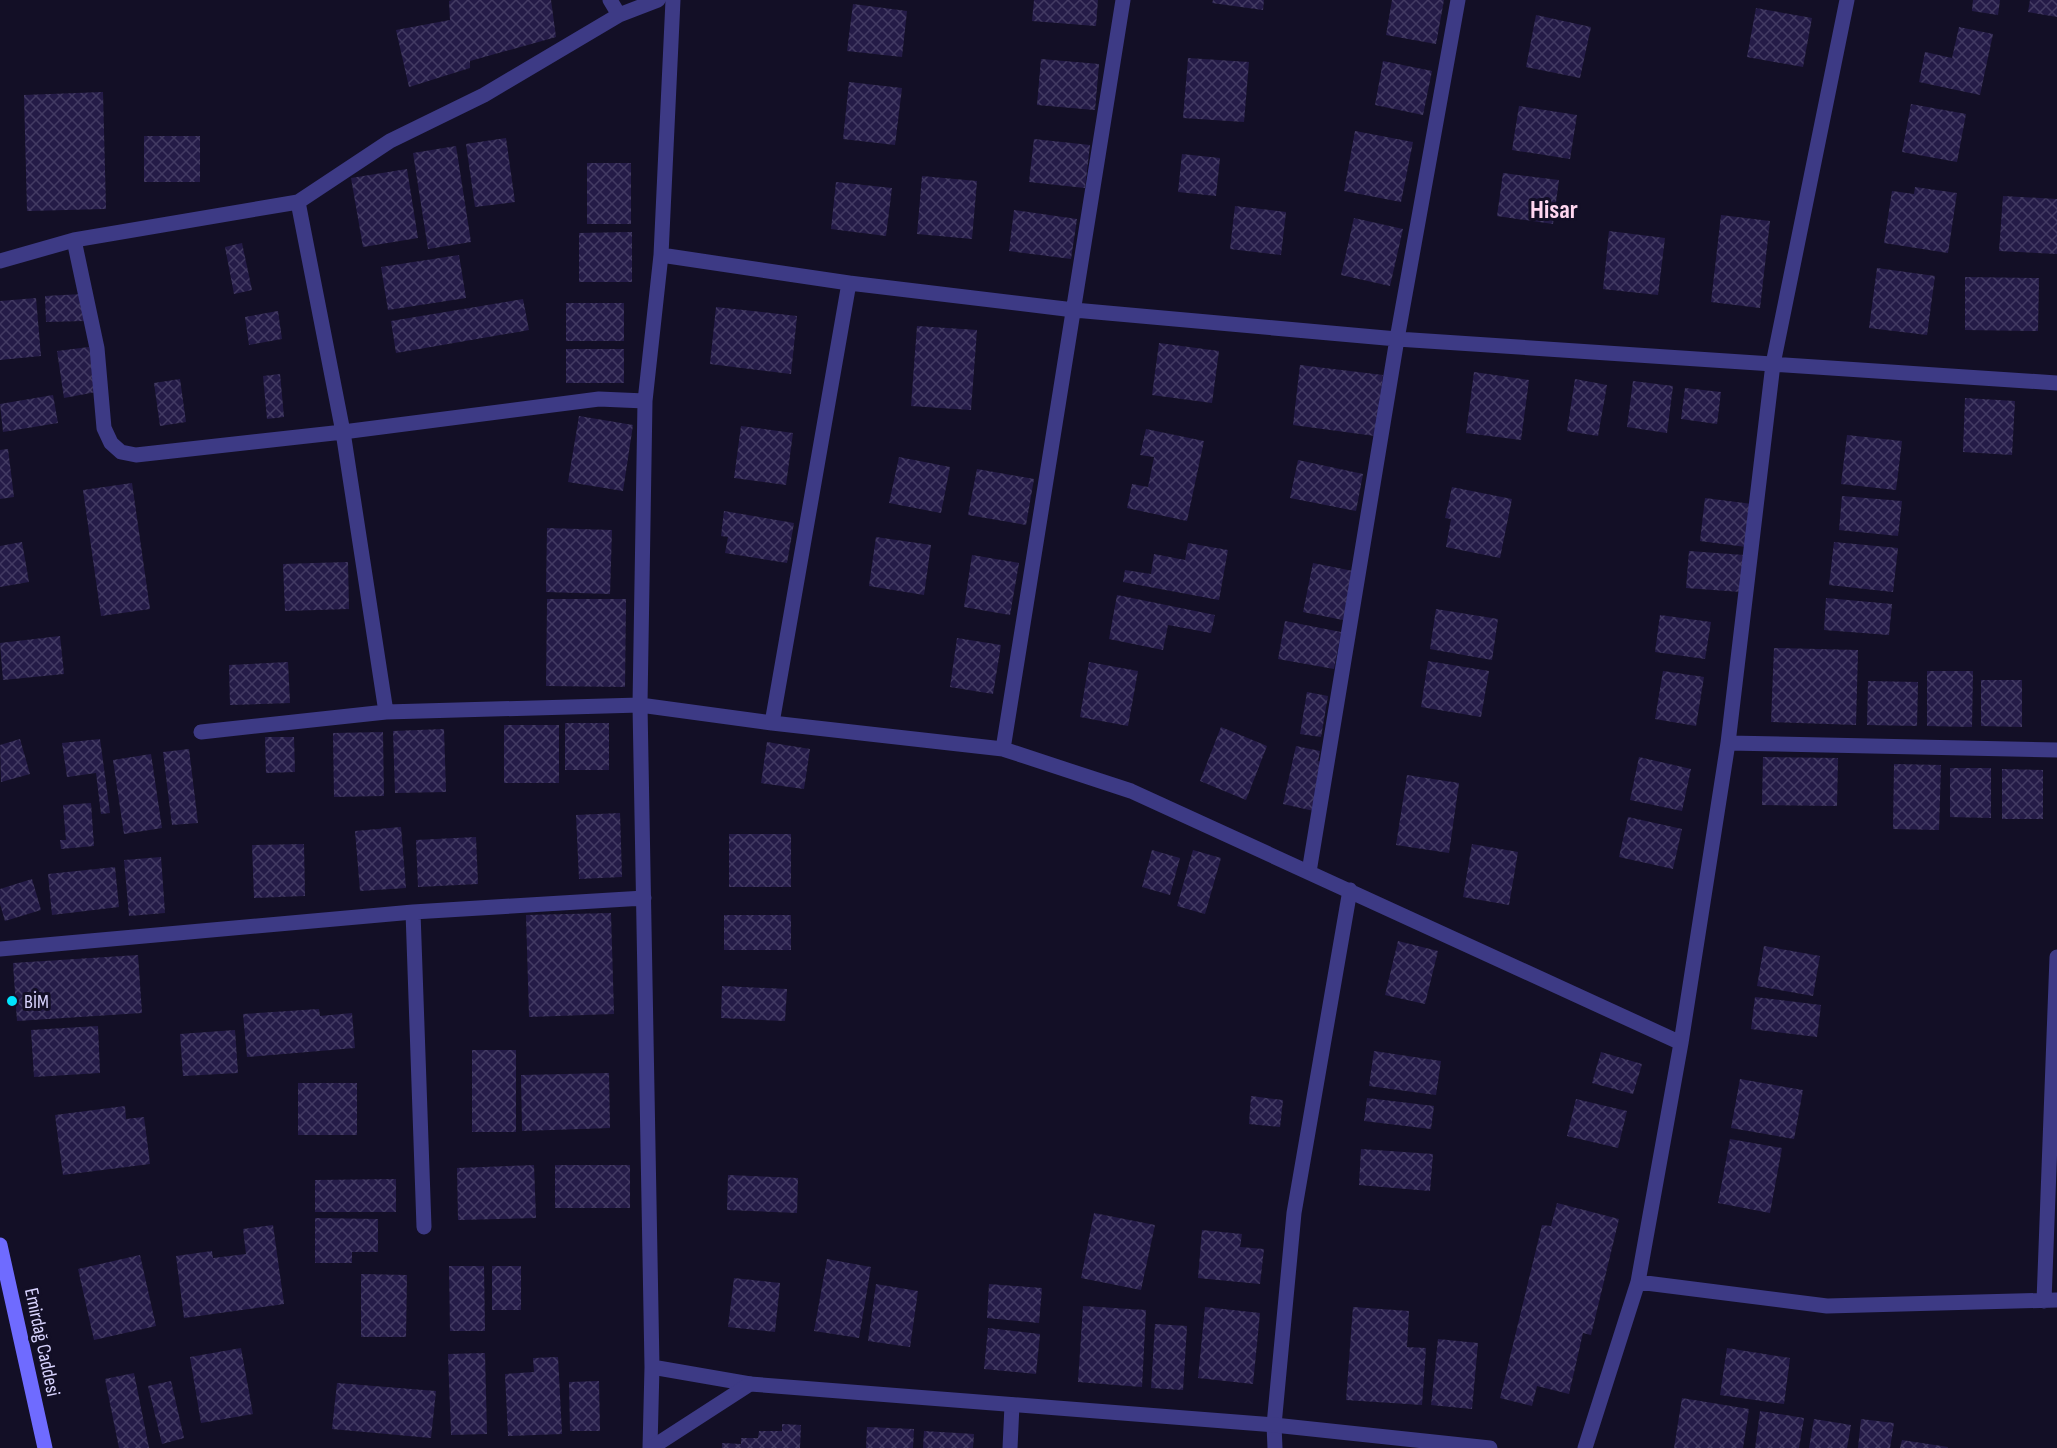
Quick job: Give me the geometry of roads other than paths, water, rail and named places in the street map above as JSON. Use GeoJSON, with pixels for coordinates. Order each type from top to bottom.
{"type":"FeatureCollection","features":[{"type":"Feature","properties":{"kind":"main road","name":"Emirdağ Caddesi"},"geometry":{"type":"LineString","coordinates":[[0,1245],[45,1448]]}},
{"type":"Feature","properties":{"kind":"street"},"geometry":{"type":"LineString","coordinates":[[610,0],[618,15]]}},
{"type":"Feature","properties":{"kind":"street"},"geometry":{"type":"LineString","coordinates":[[0,261],[74,240],[298,202],[390,141],[484,95],[618,15],[658,0]]}},
{"type":"Feature","properties":{"kind":"street"},"geometry":{"type":"LineString","coordinates":[[651,1448],[652,1367],[640,705],[645,401],[661,255],[673,0]]}},
{"type":"Feature","properties":{"kind":"street"},"geometry":{"type":"LineString","coordinates":[[1003,748],[1123,0]]}},
{"type":"Feature","properties":{"kind":"street"},"geometry":{"type":"LineString","coordinates":[[1309,872],[1397,339],[1458,0]]}},
{"type":"Feature","properties":{"kind":"street"},"geometry":{"type":"LineString","coordinates":[[1585,1448],[1638,1281],[1681,1043],[1728,743],[1773,364],[1847,0]]}},
{"type":"Feature","properties":{"kind":"street"},"geometry":{"type":"LineString","coordinates":[[298,202],[343,432],[386,712]]}},
{"type":"Feature","properties":{"kind":"street"},"geometry":{"type":"LineString","coordinates":[[74,240],[97,348],[104,428],[111,443],[120,452],[136,455],[343,432],[599,399],[645,401]]}},
{"type":"Feature","properties":{"kind":"street"},"geometry":{"type":"LineString","coordinates":[[661,255],[849,283],[1074,310],[1397,339],[2057,383]]}},
{"type":"Feature","properties":{"kind":"street"},"geometry":{"type":"LineString","coordinates":[[772,723],[849,283]]}},
{"type":"Feature","properties":{"kind":"street"},"geometry":{"type":"LineString","coordinates":[[201,732],[386,712],[640,705],[772,723],[1003,748],[1131,791],[1681,1043]]}},
{"type":"Feature","properties":{"kind":"street"},"geometry":{"type":"LineString","coordinates":[[1728,743],[2057,750]]}},
{"type":"Feature","properties":{"kind":"street"},"geometry":{"type":"LineString","coordinates":[[1275,1448],[1274,1425],[1294,1213],[1350,890]]}},
{"type":"Feature","properties":{"kind":"street"},"geometry":{"type":"LineString","coordinates":[[0,949],[412,912],[644,898]]}},
{"type":"Feature","properties":{"kind":"street"},"geometry":{"type":"LineString","coordinates":[[412,912],[424,1227]]}},
{"type":"Feature","properties":{"kind":"street"},"geometry":{"type":"LineString","coordinates":[[1638,1281],[1827,1306],[2050,1301],[2057,957]]}},
{"type":"Feature","properties":{"kind":"street"},"geometry":{"type":"LineString","coordinates":[[652,1367],[750,1384],[1274,1425],[1490,1448]]}},
{"type":"Feature","properties":{"kind":"street"},"geometry":{"type":"LineString","coordinates":[[651,1448],[750,1384]]}},
{"type":"Feature","properties":{"kind":"street"},"geometry":{"type":"LineString","coordinates":[[1010,1448],[1012,1405]]}},
{"type":"Feature","properties":{"kind":"place","name":"BİM"},"geometry":{"type":"Point","coordinates":[12,1001]}},
{"type":"Feature","properties":{"kind":"district","name":"Hisar"},"geometry":{"type":"Point","coordinates":[1554,209]}}]}
